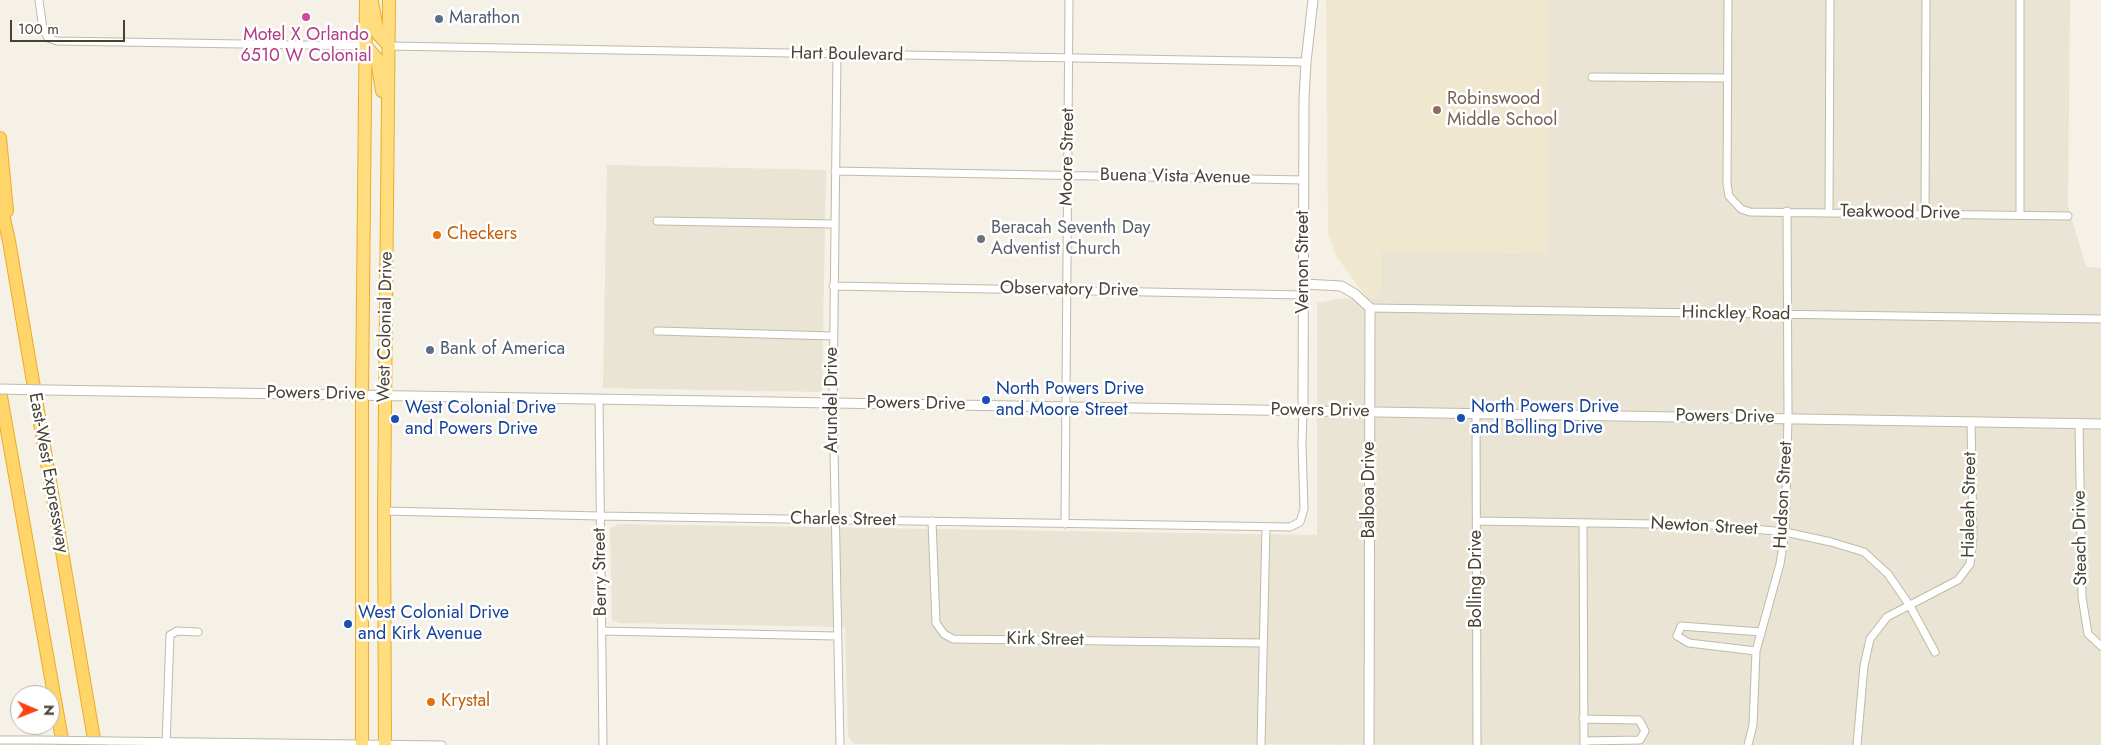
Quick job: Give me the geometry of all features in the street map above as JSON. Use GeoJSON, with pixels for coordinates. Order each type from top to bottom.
{"type":"FeatureCollection","features":[{"type":"Feature","properties":{"kind":"highway","name":"West Colonial Drive"},"geometry":{"type":"LineString","coordinates":[[362,744],[362,394],[366,0]]}},
{"type":"Feature","properties":{"kind":"highway"},"geometry":{"type":"LineString","coordinates":[[372,0],[378,34],[389,46]]}},
{"type":"Feature","properties":{"kind":"highway","name":"West Colonial Drive"},"geometry":{"type":"LineString","coordinates":[[385,745],[384,511],[389,0]]}},
{"type":"Feature","properties":{"kind":"highway"},"geometry":{"type":"LineString","coordinates":[[366,46],[377,59],[388,128]]}},
{"type":"Feature","properties":{"kind":"highway"},"geometry":{"type":"LineString","coordinates":[[0,138],[8,241]]}},
{"type":"Feature","properties":{"kind":"highway","name":"East-West Expressway"},"geometry":{"type":"LineString","coordinates":[[0,202],[95,745]]}},
{"type":"Feature","properties":{"kind":"highway","name":"East-West Expressway"},"geometry":{"type":"LineString","coordinates":[[0,390],[63,745]]}},
{"type":"Feature","properties":{"kind":"street"},"geometry":{"type":"LineString","coordinates":[[39,0],[43,29],[48,38],[57,41],[366,46]]}},
{"type":"Feature","properties":{"kind":"street","name":"Moore Street"},"geometry":{"type":"LineString","coordinates":[[1065,524],[1069,0]]}},
{"type":"Feature","properties":{"kind":"street","name":"Vernon Street"},"geometry":{"type":"LineString","coordinates":[[1300,522],[1304,509],[1305,490],[1302,444],[1306,62],[1313,0]]}},
{"type":"Feature","properties":{"kind":"street"},"geometry":{"type":"LineString","coordinates":[[1592,77],[1727,78],[1728,0]]}},
{"type":"Feature","properties":{"kind":"street"},"geometry":{"type":"LineString","coordinates":[[1829,212],[1830,0]]}},
{"type":"Feature","properties":{"kind":"street"},"geometry":{"type":"LineString","coordinates":[[1925,213],[1926,0]]}},
{"type":"Feature","properties":{"kind":"street"},"geometry":{"type":"LineString","coordinates":[[2020,0],[2020,214]]}},
{"type":"Feature","properties":{"kind":"street","name":"Hart Boulevard"},"geometry":{"type":"LineString","coordinates":[[389,46],[1306,62]]}},
{"type":"Feature","properties":{"kind":"street","name":"Arundel Drive"},"geometry":{"type":"LineString","coordinates":[[837,54],[833,403],[840,745]]}},
{"type":"Feature","properties":{"kind":"street","name":"Teakwood Drive"},"geometry":{"type":"LineString","coordinates":[[1727,78],[1727,184],[1729,196],[1741,209],[1750,212],[2068,216]]}},
{"type":"Feature","properties":{"kind":"street","name":"Buena Vista Avenue"},"geometry":{"type":"LineString","coordinates":[[835,172],[1068,174],[1304,180]]}},
{"type":"Feature","properties":{"kind":"street","name":"Hudson Street"},"geometry":{"type":"LineString","coordinates":[[1748,745],[1753,725],[1756,651],[1780,564],[1785,532],[1788,418],[1787,211]]}},
{"type":"Feature","properties":{"kind":"street"},"geometry":{"type":"LineString","coordinates":[[657,221],[834,224]]}},
{"type":"Feature","properties":{"kind":"street"},"geometry":{"type":"LineString","coordinates":[[1304,284],[1340,286],[1355,294],[1370,308]]}},
{"type":"Feature","properties":{"kind":"street","name":"Observatory Drive"},"geometry":{"type":"LineString","coordinates":[[834,286],[1304,295]]}},
{"type":"Feature","properties":{"kind":"street","name":"Hinckley Road"},"geometry":{"type":"LineString","coordinates":[[1370,308],[2101,319]]}},
{"type":"Feature","properties":{"kind":"street","name":"Balboa Drive"},"geometry":{"type":"LineString","coordinates":[[1369,745],[1370,308]]}},
{"type":"Feature","properties":{"kind":"street"},"geometry":{"type":"LineString","coordinates":[[658,331],[833,336]]}},
{"type":"Feature","properties":{"kind":"street","name":"Powers Drive"},"geometry":{"type":"LineString","coordinates":[[0,390],[362,394],[2101,424]]}},
{"type":"Feature","properties":{"kind":"street","name":"Berry Street"},"geometry":{"type":"LineString","coordinates":[[599,399],[604,745]]}},
{"type":"Feature","properties":{"kind":"street","name":"Bolling Drive"},"geometry":{"type":"LineString","coordinates":[[1476,413],[1477,745]]}},
{"type":"Feature","properties":{"kind":"street","name":"Hialeah Street"},"geometry":{"type":"LineString","coordinates":[[1856,745],[1864,666],[1870,640],[1887,617],[1958,580],[1970,564],[1972,538],[1971,421]]}},
{"type":"Feature","properties":{"kind":"street","name":"Steach Drive"},"geometry":{"type":"LineString","coordinates":[[2079,424],[2082,597],[2088,634],[2101,646]]}},
{"type":"Feature","properties":{"kind":"street","name":"Charles Street"},"geometry":{"type":"LineString","coordinates":[[384,511],[1266,527],[1290,527],[1296,526],[1300,522]]}},
{"type":"Feature","properties":{"kind":"street","name":"Kirk Street"},"geometry":{"type":"LineString","coordinates":[[932,521],[936,623],[944,634],[953,638],[1262,643]]}},
{"type":"Feature","properties":{"kind":"street","name":"Newton Street"},"geometry":{"type":"LineString","coordinates":[[1476,522],[1712,524],[1785,532],[1830,542],[1864,552],[1888,574],[1910,606],[1934,652]]}},
{"type":"Feature","properties":{"kind":"street"},"geometry":{"type":"LineString","coordinates":[[1583,523],[1583,719],[1584,743],[1640,740],[1645,731],[1639,720],[1583,719]]}},
{"type":"Feature","properties":{"kind":"street"},"geometry":{"type":"LineString","coordinates":[[1261,745],[1266,527]]}},
{"type":"Feature","properties":{"kind":"street"},"geometry":{"type":"LineString","coordinates":[[1756,651],[1689,643],[1677,636],[1681,626],[1761,632]]}},
{"type":"Feature","properties":{"kind":"street"},"geometry":{"type":"LineString","coordinates":[[166,744],[170,634],[177,631],[198,632]]}},
{"type":"Feature","properties":{"kind":"street"},"geometry":{"type":"LineString","coordinates":[[602,631],[837,636]]}},
{"type":"Feature","properties":{"kind":"street"},"geometry":{"type":"LineString","coordinates":[[0,740],[111,741],[166,744],[442,745]]}},
{"type":"Feature","properties":{"kind":"shaded area","name":"Robinswood Middle School"},"geometry":{"type":"Polygon","coordinates":[[[1326,0],[1548,0],[1547,253],[1381,251],[1380,297],[1367,298],[1336,256],[1328,233],[1326,0]]]}},
{"type":"Feature","properties":{"kind":"shaded area"},"geometry":{"type":"Polygon","coordinates":[[[1548,0],[2070,0],[2068,206],[2086,267],[2101,268],[2101,745],[857,744],[852,743],[848,735],[845,627],[620,623],[612,620],[610,530],[618,524],[1317,535],[1317,303],[1339,299],[1380,297],[1381,251],[1547,253],[1548,0]]]}},
{"type":"Feature","properties":{"kind":"shaded area"},"geometry":{"type":"Polygon","coordinates":[[[607,165],[826,170],[822,392],[603,388],[607,165]]]}},
{"type":"Feature","properties":{"kind":"place","name":"Motel X Orlando 6510 W Colonial"},"geometry":{"type":"Point","coordinates":[306,17]}},
{"type":"Feature","properties":{"kind":"place","name":"Marathon"},"geometry":{"type":"Point","coordinates":[439,19]}},
{"type":"Feature","properties":{"kind":"place","name":"Robinswood Middle School"},"geometry":{"type":"Point","coordinates":[1437,110]}},
{"type":"Feature","properties":{"kind":"place","name":"Checkers"},"geometry":{"type":"Point","coordinates":[437,235]}},
{"type":"Feature","properties":{"kind":"place","name":"Beracah Seventh Day Adventist Church"},"geometry":{"type":"Point","coordinates":[981,239]}},
{"type":"Feature","properties":{"kind":"place","name":"Bank of America"},"geometry":{"type":"Point","coordinates":[430,350]}},
{"type":"Feature","properties":{"kind":"place","name":"North Powers Drive and Moore Street"},"geometry":{"type":"Point","coordinates":[986,400]}},
{"type":"Feature","properties":{"kind":"place","name":"North Powers Drive and Bolling Drive"},"geometry":{"type":"Point","coordinates":[1461,418]}},
{"type":"Feature","properties":{"kind":"place","name":"West Colonial Drive and Powers Drive"},"geometry":{"type":"Point","coordinates":[395,419]}},
{"type":"Feature","properties":{"kind":"place","name":"West Colonial Drive and Kirk Avenue"},"geometry":{"type":"Point","coordinates":[348,624]}},
{"type":"Feature","properties":{"kind":"place","name":"Krystal"},"geometry":{"type":"Point","coordinates":[431,702]}}]}
